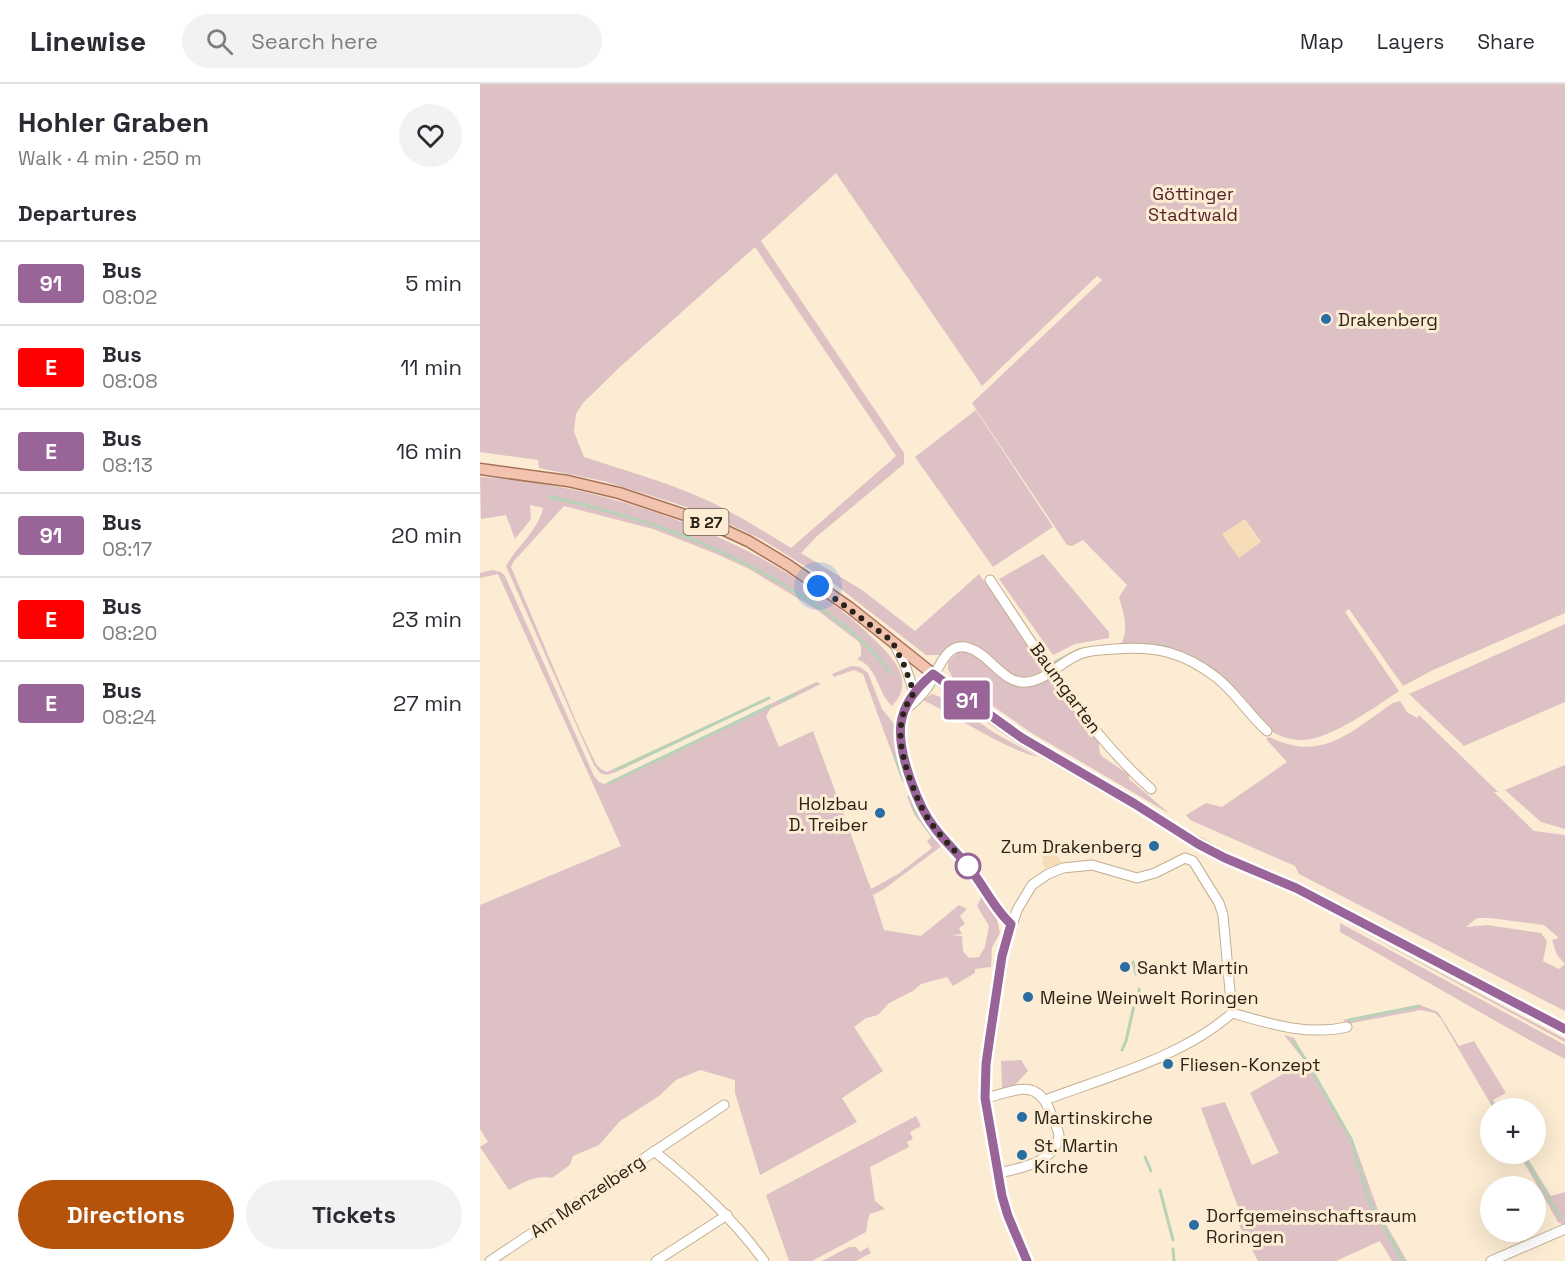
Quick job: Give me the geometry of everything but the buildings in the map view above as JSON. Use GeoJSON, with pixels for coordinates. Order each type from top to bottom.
{"type":"FeatureCollection","features":[{"type":"Feature","properties":{"kind":"main road","name":"B 27"},"geometry":{"type":"LineString","coordinates":[[480,469],[568,481],[619,493],[709,523],[748,541],[849,607],[933,674],[1022,738],[1198,844],[1296,888],[1565,1029]]}},
{"type":"Feature","properties":{"kind":"street","name":"Baumgarten"},"geometry":{"type":"LineString","coordinates":[[990,580],[1052,671],[1112,751],[1151,789]]}},
{"type":"Feature","properties":{"kind":"street"},"geometry":{"type":"LineString","coordinates":[[892,641],[914,693]]}},
{"type":"Feature","properties":{"kind":"street"},"geometry":{"type":"LineString","coordinates":[[1011,924],[999,912],[984,886],[935,829],[922,809],[900,745],[904,711],[914,693],[951,651],[961,647],[974,650],[1016,682],[1032,681],[1075,656],[1090,651],[1137,648],[1174,653],[1195,663],[1218,679],[1267,731]]}},
{"type":"Feature","properties":{"kind":"street"},"geometry":{"type":"LineString","coordinates":[[904,711],[928,686],[933,674]]}},
{"type":"Feature","properties":{"kind":"street"},"geometry":{"type":"LineString","coordinates":[[1027,1261],[1008,1216],[985,1098],[986,1064],[1002,956],[1011,924],[1022,899],[1032,885],[1048,874],[1063,868],[1092,865],[1137,878],[1155,873],[1185,858],[1193,861],[1219,903],[1223,915],[1232,1013]]}},
{"type":"Feature","properties":{"kind":"street"},"geometry":{"type":"LineString","coordinates":[[1232,1013],[1297,1030],[1313,1031],[1347,1027]]}},
{"type":"Feature","properties":{"kind":"street"},"geometry":{"type":"LineString","coordinates":[[1045,1100],[1170,1052],[1210,1030],[1232,1013]]}},
{"type":"Feature","properties":{"kind":"street"},"geometry":{"type":"LineString","coordinates":[[985,1098],[1026,1089],[1036,1092],[1045,1100],[1059,1131],[1056,1146],[1030,1165],[998,1173]]}},
{"type":"Feature","properties":{"kind":"street","name":"Am Menzelberg"},"geometry":{"type":"LineString","coordinates":[[490,1261],[724,1105]]}},
{"type":"Feature","properties":{"kind":"street","name":"Am Menzelberg"},"geometry":{"type":"LineString","coordinates":[[654,1151],[693,1182],[727,1215],[764,1261]]}},
{"type":"Feature","properties":{"kind":"street"},"geometry":{"type":"LineString","coordinates":[[656,1261],[727,1215]]}},
{"type":"Feature","properties":{"kind":"street"},"geometry":{"type":"LineString","coordinates":[[1491,1261],[1565,1229]]}},
{"type":"Feature","properties":{"kind":"shaded area"},"geometry":{"type":"Polygon","coordinates":[[[1245,519],[1261,543],[1239,558],[1222,534],[1245,519]]]}},
{"type":"Feature","properties":{"kind":"shaded area"},"geometry":{"type":"Polygon","coordinates":[[[1051,845],[1062,863],[1045,868],[1039,852],[1051,845]]]}},
{"type":"Feature","properties":{"kind":"green space","name":"Göttinger Stadtwald"},"geometry":{"type":"Polygon","coordinates":[[[480,84],[1565,84],[1565,613],[1433,670],[1403,686],[1349,609],[1345,612],[1399,691],[1352,722],[1326,735],[1302,740],[1279,735],[1266,728],[1194,659],[1119,647],[1125,629],[1119,597],[1127,585],[1083,540],[1072,546],[1067,545],[972,403],[1102,280],[1097,276],[982,386],[836,173],[761,241],[904,453],[904,464],[816,537],[801,553],[862,590],[915,631],[979,574],[1042,662],[1043,670],[1033,676],[1018,677],[983,651],[971,648],[950,647],[939,655],[926,655],[837,586],[761,539],[710,515],[603,481],[539,468],[538,460],[480,452],[480,84]],[[755,247],[621,366],[583,403],[576,414],[574,432],[584,457],[702,498],[736,515],[791,548],[896,456],[755,247]],[[1245,519],[1222,534],[1239,558],[1261,542],[1245,519]]]}},
{"type":"Feature","properties":{"kind":"green space"},"geometry":{"type":"Polygon","coordinates":[[[976,410],[1053,527],[993,567],[915,457],[976,410]]]}},
{"type":"Feature","properties":{"kind":"green space"},"geometry":{"type":"Polygon","coordinates":[[[480,477],[532,482],[585,492],[639,507],[692,526],[744,549],[792,576],[837,607],[876,641],[900,671],[902,688],[899,697],[892,706],[869,668],[857,659],[861,656],[859,642],[817,610],[751,570],[653,529],[564,506],[511,567],[579,728],[596,764],[601,769],[607,772],[766,698],[767,700],[616,772],[607,775],[600,773],[594,765],[506,566],[537,524],[543,508],[530,505],[531,519],[515,539],[506,515],[481,519],[480,477]]]}},
{"type":"Feature","properties":{"kind":"green space"},"geometry":{"type":"Polygon","coordinates":[[[1043,554],[1109,632],[1109,638],[1075,644],[1053,655],[999,579],[1043,554]]]}},
{"type":"Feature","properties":{"kind":"green space"},"geometry":{"type":"Polygon","coordinates":[[[492,570],[501,572],[505,576],[594,776],[599,782],[605,784],[816,682],[821,684],[770,709],[766,716],[779,747],[813,731],[871,889],[898,874],[932,848],[927,841],[931,837],[914,814],[907,796],[911,794],[922,818],[943,845],[873,895],[884,930],[921,936],[959,905],[967,909],[960,916],[965,924],[959,928],[962,934],[951,935],[962,936],[963,951],[969,958],[979,957],[985,947],[989,926],[977,906],[983,894],[997,920],[1000,933],[992,947],[991,967],[975,969],[975,973],[953,986],[947,977],[921,984],[913,991],[889,1003],[878,1015],[866,1018],[854,1027],[883,1071],[842,1098],[857,1122],[760,1175],[735,1093],[735,1080],[700,1070],[676,1080],[659,1096],[620,1121],[599,1145],[573,1156],[570,1165],[552,1178],[535,1178],[509,1190],[480,1147],[488,1142],[480,1129],[480,905],[621,846],[498,574],[480,578],[480,573],[492,570]]]}},
{"type":"Feature","properties":{"kind":"green space"},"geometry":{"type":"Polygon","coordinates":[[[1565,624],[1565,702],[1464,746],[1409,694],[1565,624]]]}},
{"type":"Feature","properties":{"kind":"green space"},"geometry":{"type":"Polygon","coordinates":[[[958,652],[974,654],[1006,681],[1019,687],[1030,686],[1044,680],[1054,680],[1099,740],[1101,755],[1129,775],[1129,779],[1170,814],[1030,732],[953,678],[948,669],[948,662],[958,652]]]}},
{"type":"Feature","properties":{"kind":"green space"},"geometry":{"type":"Polygon","coordinates":[[[851,666],[860,667],[868,673],[882,709],[894,724],[895,747],[906,780],[902,781],[863,674],[854,670],[834,677],[832,674],[851,666]]]}},
{"type":"Feature","properties":{"kind":"green space"},"geometry":{"type":"Polygon","coordinates":[[[932,694],[946,699],[993,732],[1038,757],[1009,746],[923,700],[932,694]]]}},
{"type":"Feature","properties":{"kind":"green space"},"geometry":{"type":"Polygon","coordinates":[[[1400,701],[1407,712],[1417,718],[1419,715],[1498,792],[1494,792],[1534,831],[1565,835],[1565,964],[1565,1011],[1299,874],[1295,866],[1190,820],[1186,815],[1206,803],[1222,807],[1287,762],[1266,739],[1269,737],[1305,747],[1335,741],[1393,703],[1400,701]],[[1477,918],[1466,927],[1487,925],[1541,933],[1547,941],[1543,961],[1559,969],[1565,964],[1557,955],[1552,940],[1559,938],[1544,925],[1477,918]]]}},
{"type":"Feature","properties":{"kind":"green space"},"geometry":{"type":"Polygon","coordinates":[[[1565,765],[1565,829],[1541,822],[1505,790],[1565,765]]]}},
{"type":"Feature","properties":{"kind":"green space"},"geometry":{"type":"Polygon","coordinates":[[[1341,920],[1565,1039],[1565,1042],[1341,920]]]}},
{"type":"Feature","properties":{"kind":"green space"},"geometry":{"type":"Polygon","coordinates":[[[1340,923],[1565,1045],[1565,1059],[1340,932],[1340,923]]]}},
{"type":"Feature","properties":{"kind":"green space"},"geometry":{"type":"Polygon","coordinates":[[[1420,1005],[1438,1012],[1459,1046],[1474,1041],[1506,1093],[1497,1098],[1487,1098],[1441,1019],[1435,1013],[1421,1010],[1347,1024],[1343,1020],[1420,1005]]]}},
{"type":"Feature","properties":{"kind":"green space"},"geometry":{"type":"Polygon","coordinates":[[[1284,1035],[1294,1038],[1353,1140],[1378,1210],[1407,1261],[1392,1261],[1380,1241],[1336,1261],[1258,1261],[1239,1225],[1243,1222],[1241,1215],[1201,1108],[1225,1102],[1252,1165],[1279,1153],[1250,1093],[1304,1062],[1284,1035]]]}},
{"type":"Feature","properties":{"kind":"green space"},"geometry":{"type":"Polygon","coordinates":[[[1021,1060],[1028,1071],[1014,1086],[1002,1088],[1001,1061],[1021,1060]]]}},
{"type":"Feature","properties":{"kind":"green space"},"geometry":{"type":"Polygon","coordinates":[[[916,1116],[921,1126],[910,1132],[913,1139],[907,1142],[909,1147],[870,1167],[875,1201],[885,1209],[870,1214],[866,1232],[812,1261],[789,1261],[766,1195],[916,1116]]]}},
{"type":"Feature","properties":{"kind":"green space"},"geometry":{"type":"Polygon","coordinates":[[[1525,1164],[1531,1164],[1539,1176],[1532,1176],[1525,1164]]]}},
{"type":"Feature","properties":{"kind":"green space"},"geometry":{"type":"Polygon","coordinates":[[[1546,1188],[1551,1196],[1565,1192],[1565,1224],[1558,1222],[1546,1201],[1546,1188]]]}},
{"type":"Feature","properties":{"kind":"green space"},"geometry":{"type":"Polygon","coordinates":[[[849,1247],[856,1247],[860,1252],[868,1247],[871,1253],[856,1261],[822,1261],[849,1247]]]}},
{"type":"Feature","properties":{"kind":"waterway"},"geometry":{"type":"LineString","coordinates":[[550,497],[651,524],[683,535],[744,563],[805,598],[840,623],[862,641],[891,673]]}},
{"type":"Feature","properties":{"kind":"waterway"},"geometry":{"type":"LineString","coordinates":[[1144,644],[1169,647]]}},
{"type":"Feature","properties":{"kind":"waterway"},"geometry":{"type":"LineString","coordinates":[[1055,662],[1080,649]]}},
{"type":"Feature","properties":{"kind":"waterway"},"geometry":{"type":"LineString","coordinates":[[780,701],[794,695]]}},
{"type":"Feature","properties":{"kind":"waterway"},"geometry":{"type":"LineString","coordinates":[[616,770],[769,698]]}},
{"type":"Feature","properties":{"kind":"waterway"},"geometry":{"type":"LineString","coordinates":[[609,783],[770,706]]}},
{"type":"Feature","properties":{"kind":"waterway"},"geometry":{"type":"LineString","coordinates":[[895,756],[904,780]]}},
{"type":"Feature","properties":{"kind":"waterway"},"geometry":{"type":"LineString","coordinates":[[910,795],[916,812],[928,830]]}},
{"type":"Feature","properties":{"kind":"waterway"},"geometry":{"type":"LineString","coordinates":[[932,835],[939,841]]}},
{"type":"Feature","properties":{"kind":"waterway"},"geometry":{"type":"LineString","coordinates":[[1133,962],[1136,974]]}},
{"type":"Feature","properties":{"kind":"waterway"},"geometry":{"type":"LineString","coordinates":[[1122,1050],[1135,1001],[1139,997],[1139,989]]}},
{"type":"Feature","properties":{"kind":"waterway"},"geometry":{"type":"LineString","coordinates":[[1349,1020],[1419,1006]]}},
{"type":"Feature","properties":{"kind":"waterway"},"geometry":{"type":"LineString","coordinates":[[1293,1041],[1308,1063]]}},
{"type":"Feature","properties":{"kind":"waterway"},"geometry":{"type":"LineString","coordinates":[[1311,1069],[1351,1139],[1369,1201],[1403,1261]]}},
{"type":"Feature","properties":{"kind":"waterway"},"geometry":{"type":"LineString","coordinates":[[1145,1157],[1151,1171]]}},
{"type":"Feature","properties":{"kind":"waterway"},"geometry":{"type":"LineString","coordinates":[[1528,1164],[1560,1217]]}},
{"type":"Feature","properties":{"kind":"waterway"},"geometry":{"type":"LineString","coordinates":[[1160,1190],[1173,1240]]}},
{"type":"Feature","properties":{"kind":"waterway"},"geometry":{"type":"LineString","coordinates":[[1173,1249],[1174,1261]]}},
{"type":"Feature","properties":{"kind":"bus line","name":"91"},"geometry":{"type":"LineString","coordinates":[[1027,1261],[1002,1196],[985,1098],[990,1036],[1002,956],[1011,924],[999,912],[984,886],[969,867],[928,819],[917,798],[900,745],[902,718],[908,701],[933,674],[1022,738],[1198,844],[1296,888],[1565,1029]]}},
{"type":"Feature","properties":{"kind":"place","name":"Drakenberg"},"geometry":{"type":"Point","coordinates":[1326,319]}},
{"type":"Feature","properties":{"kind":"place","name":"Holzbau D. Treiber"},"geometry":{"type":"Point","coordinates":[880,813]}},
{"type":"Feature","properties":{"kind":"place","name":"Zum Drakenberg"},"geometry":{"type":"Point","coordinates":[1154,846]}},
{"type":"Feature","properties":{"kind":"place","name":"Sankt Martin"},"geometry":{"type":"Point","coordinates":[1125,967]}},
{"type":"Feature","properties":{"kind":"place","name":"Meine Weinwelt Roringen"},"geometry":{"type":"Point","coordinates":[1028,997]}},
{"type":"Feature","properties":{"kind":"place","name":"Fliesen-Konzept"},"geometry":{"type":"Point","coordinates":[1168,1064]}},
{"type":"Feature","properties":{"kind":"place","name":"Martinskirche"},"geometry":{"type":"Point","coordinates":[1022,1117]}},
{"type":"Feature","properties":{"kind":"place","name":"St. Martin Kirche"},"geometry":{"type":"Point","coordinates":[1022,1155]}},
{"type":"Feature","properties":{"kind":"place","name":"Dorfgemeinschaftsraum Roringen"},"geometry":{"type":"Point","coordinates":[1194,1225]}},
{"type":"Feature","properties":{"kind":"route"},"geometry":{"type":"LineString","coordinates":[[818,586],[892,641],[914,693],[906,704],[900,730],[900,745],[907,771],[928,819],[968,866]]}}]}
